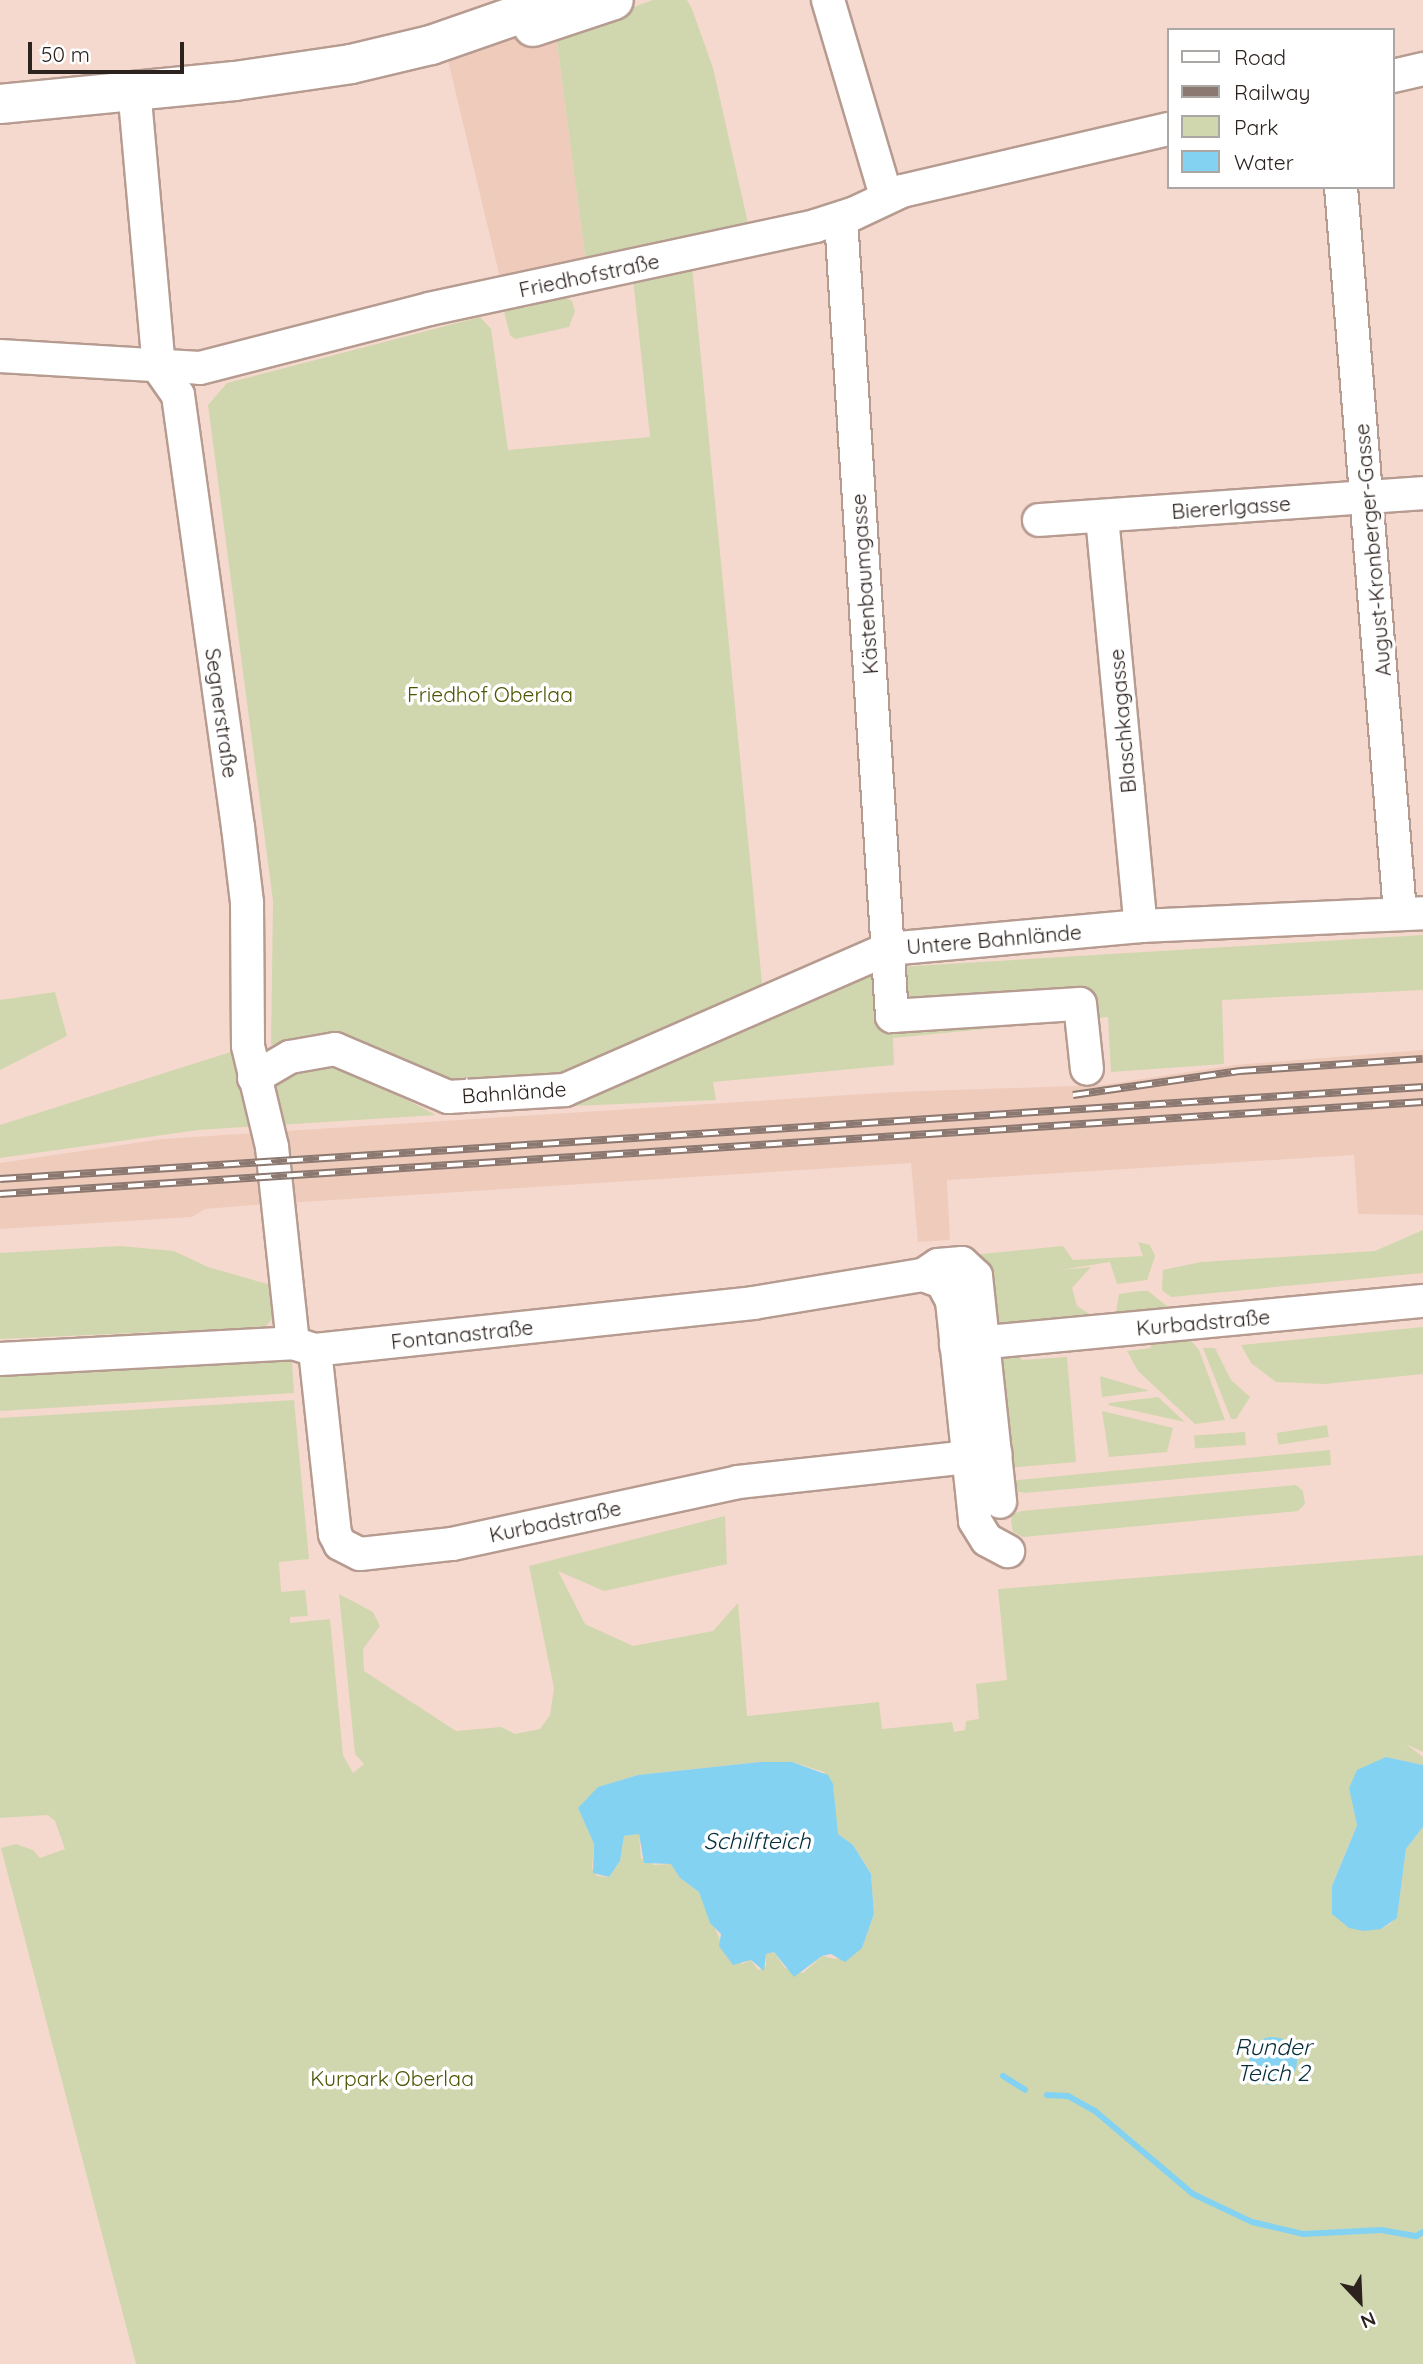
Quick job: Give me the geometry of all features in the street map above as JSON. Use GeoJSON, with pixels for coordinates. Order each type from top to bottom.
{"type":"FeatureCollection","features":[{"type":"Feature","properties":{"kind":"main road"},"geometry":{"type":"LineString","coordinates":[[431,45],[559,0]]}},
{"type":"Feature","properties":{"kind":"main road"},"geometry":{"type":"LineString","coordinates":[[0,104],[134,88],[276,76],[431,45],[495,37],[614,0]]}},
{"type":"Feature","properties":{"kind":"street"},"geometry":{"type":"LineString","coordinates":[[828,0],[886,196]]}},
{"type":"Feature","properties":{"kind":"street"},"geometry":{"type":"LineString","coordinates":[[1395,76],[1423,69]]}},
{"type":"Feature","properties":{"kind":"street","name":"Segnerstraße"},"geometry":{"type":"LineString","coordinates":[[134,88],[159,368],[178,395],[238,827],[247,903],[248,1046],[273,1154],[304,1346]]}},
{"type":"Feature","properties":{"kind":"street","name":"Friedhofstraße"},"geometry":{"type":"LineString","coordinates":[[0,356],[159,368],[200,368],[429,309],[841,219],[886,196],[1168,129]]}},
{"type":"Feature","properties":{"kind":"street","name":"August-Kronberger-Gasse"},"geometry":{"type":"LineString","coordinates":[[1341,189],[1368,497],[1411,913]]}},
{"type":"Feature","properties":{"kind":"street","name":"Kästenbaumgasse"},"geometry":{"type":"LineString","coordinates":[[841,219],[888,949]]}},
{"type":"Feature","properties":{"kind":"street","name":"Biererlgasse"},"geometry":{"type":"LineString","coordinates":[[1039,520],[1423,493]]}},
{"type":"Feature","properties":{"kind":"street","name":"Blaschkagasse"},"geometry":{"type":"LineString","coordinates":[[1102,517],[1141,926]]}},
{"type":"Feature","properties":{"kind":"street","name":"Untere Bahnlände"},"geometry":{"type":"LineString","coordinates":[[1087,1069],[1080,1004],[892,1016],[888,949],[1141,926],[1411,913]]}},
{"type":"Feature","properties":{"kind":"street","name":"Bahnlände"},"geometry":{"type":"LineString","coordinates":[[254,1078],[290,1057],[335,1049],[448,1097],[565,1090],[888,949]]}},
{"type":"Feature","properties":{"kind":"street","name":"Fontanastraße"},"geometry":{"type":"LineString","coordinates":[[0,1359],[304,1346],[753,1303],[923,1275],[938,1265],[962,1263],[976,1276],[969,1343]]}},
{"type":"Feature","properties":{"kind":"street","name":"Kurbadstraße"},"geometry":{"type":"LineString","coordinates":[[969,1343],[1423,1301]]}},
{"type":"Feature","properties":{"kind":"street"},"geometry":{"type":"LineString","coordinates":[[969,1343],[981,1455],[975,1521],[987,1540],[1008,1551]]}},
{"type":"Feature","properties":{"kind":"street","name":"Kurbadstraße"},"geometry":{"type":"LineString","coordinates":[[304,1346],[335,1534],[340,1544],[360,1554],[452,1544],[738,1482],[981,1455]]}},
{"type":"Feature","properties":{"kind":"street"},"geometry":{"type":"LineString","coordinates":[[981,1455],[1000,1502]]}},
{"type":"Feature","properties":{"kind":"shaded area"},"geometry":{"type":"Polygon","coordinates":[[[555,27],[586,263],[500,278],[445,48],[496,43],[555,27]]]}},
{"type":"Feature","properties":{"kind":"shaded area"},"geometry":{"type":"Polygon","coordinates":[[[1423,1050],[1423,1215],[1358,1214],[1354,1155],[947,1180],[950,1240],[918,1242],[911,1163],[254,1205],[205,1209],[192,1217],[0,1229],[0,1163],[162,1139],[895,1092],[1102,1085],[1235,1065],[1423,1050]]]}},
{"type":"Feature","properties":{"kind":"green space"},"geometry":{"type":"Polygon","coordinates":[[[653,0],[687,0],[692,9],[713,68],[750,232],[586,263],[556,35],[653,0]]]}},
{"type":"Feature","properties":{"kind":"green space","name":"Friedhof Oberlaa"},"geometry":{"type":"Polygon","coordinates":[[[692,266],[763,993],[592,1072],[442,1087],[325,1034],[271,1045],[273,901],[208,405],[227,383],[480,317],[491,329],[508,450],[650,437],[633,279],[692,266]]]}},
{"type":"Feature","properties":{"kind":"green space"},"geometry":{"type":"Polygon","coordinates":[[[563,296],[572,301],[575,311],[569,327],[515,339],[510,335],[503,308],[524,303],[525,308],[563,296]]]}},
{"type":"Feature","properties":{"kind":"green space"},"geometry":{"type":"Polygon","coordinates":[[[1423,935],[1423,990],[1222,1000],[1224,1064],[1111,1072],[1108,1017],[893,1038],[894,1065],[713,1082],[716,1100],[572,1106],[866,969],[1423,935]]]}},
{"type":"Feature","properties":{"kind":"green space"},"geometry":{"type":"Polygon","coordinates":[[[55,992],[67,1036],[0,1070],[0,1000],[55,992]]]}},
{"type":"Feature","properties":{"kind":"green space"},"geometry":{"type":"Polygon","coordinates":[[[237,1050],[336,1063],[436,1115],[198,1130],[0,1158],[0,1125],[237,1050]]]}},
{"type":"Feature","properties":{"kind":"green space"},"geometry":{"type":"Polygon","coordinates":[[[1423,1230],[1423,1273],[1171,1297],[1162,1290],[1163,1270],[1201,1262],[1375,1251],[1423,1230]]]}},
{"type":"Feature","properties":{"kind":"green space"},"geometry":{"type":"Polygon","coordinates":[[[1138,1242],[1150,1245],[1155,1256],[1147,1280],[1117,1284],[1110,1262],[1060,1270],[1091,1267],[1072,1288],[1077,1306],[1091,1315],[1065,1318],[1064,1325],[996,1325],[976,1260],[981,1254],[1063,1246],[1073,1260],[1143,1256],[1138,1242]]]}},
{"type":"Feature","properties":{"kind":"green space"},"geometry":{"type":"Polygon","coordinates":[[[120,1246],[174,1251],[208,1267],[271,1285],[278,1303],[274,1317],[265,1327],[0,1339],[0,1253],[120,1246]]]}},
{"type":"Feature","properties":{"kind":"green space"},"geometry":{"type":"Polygon","coordinates":[[[1148,1291],[1177,1314],[1144,1317],[1142,1310],[1116,1312],[1119,1294],[1148,1291]]]}},
{"type":"Feature","properties":{"kind":"green space"},"geometry":{"type":"Polygon","coordinates":[[[1423,1327],[1423,1374],[1325,1384],[1276,1382],[1251,1363],[1241,1345],[1423,1327]]]}},
{"type":"Feature","properties":{"kind":"green space"},"geometry":{"type":"Polygon","coordinates":[[[1187,1336],[1199,1350],[1225,1420],[1195,1424],[1138,1371],[1127,1351],[1151,1348],[1150,1340],[1187,1336]]]}},
{"type":"Feature","properties":{"kind":"green space"},"geometry":{"type":"Polygon","coordinates":[[[1203,1348],[1215,1348],[1231,1380],[1250,1397],[1236,1419],[1231,1419],[1203,1348]]]}},
{"type":"Feature","properties":{"kind":"green space"},"geometry":{"type":"Polygon","coordinates":[[[1008,1353],[1017,1353],[1022,1360],[1067,1357],[1076,1462],[1006,1468],[998,1364],[1008,1353]]]}},
{"type":"Feature","properties":{"kind":"green space"},"geometry":{"type":"Polygon","coordinates":[[[280,1359],[292,1362],[294,1393],[0,1411],[0,1371],[280,1359]]]}},
{"type":"Feature","properties":{"kind":"green space"},"geometry":{"type":"Polygon","coordinates":[[[1100,1376],[1147,1390],[1148,1391],[1102,1397],[1100,1376]]]}},
{"type":"Feature","properties":{"kind":"green space"},"geometry":{"type":"Polygon","coordinates":[[[1158,1397],[1185,1422],[1108,1405],[1109,1403],[1158,1397]]]}},
{"type":"Feature","properties":{"kind":"green space","name":"Kurpark Oberlaa"},"geometry":{"type":"Polygon","coordinates":[[[294,1400],[309,1559],[279,1562],[281,1592],[305,1590],[308,1616],[290,1617],[290,1623],[330,1619],[343,1755],[353,1773],[364,1764],[355,1754],[339,1594],[373,1612],[380,1626],[363,1649],[364,1671],[456,1731],[501,1727],[515,1734],[540,1729],[550,1715],[554,1688],[529,1566],[725,1516],[727,1564],[604,1591],[558,1571],[585,1624],[633,1646],[713,1631],[738,1603],[747,1716],[879,1702],[882,1729],[952,1722],[954,1732],[965,1730],[966,1721],[979,1719],[976,1684],[1007,1680],[998,1589],[1423,1555],[1423,1752],[1406,1744],[1423,1757],[1423,1765],[1386,1757],[1349,1788],[1357,1824],[1332,1886],[1381,1929],[1390,1924],[1397,1917],[1406,1849],[1423,1827],[1423,2364],[136,2364],[1,1848],[16,1844],[33,1850],[40,1858],[65,1849],[55,1821],[48,1815],[0,1818],[0,1418],[294,1400]],[[760,1762],[638,1775],[609,1784],[578,1808],[594,1844],[592,1868],[597,1876],[609,1877],[620,1861],[624,1836],[639,1834],[641,1858],[654,1865],[672,1864],[680,1878],[699,1892],[721,1942],[742,1964],[751,1960],[758,1970],[766,1966],[766,1954],[774,1952],[785,1968],[803,1973],[822,1956],[836,1959],[862,1948],[874,1914],[871,1874],[853,1845],[838,1834],[833,1820],[834,1790],[824,1772],[792,1762],[760,1762]]]}},
{"type":"Feature","properties":{"kind":"green space"},"geometry":{"type":"Polygon","coordinates":[[[1102,1411],[1173,1428],[1167,1452],[1109,1457],[1102,1411]]]}},
{"type":"Feature","properties":{"kind":"green space"},"geometry":{"type":"Polygon","coordinates":[[[1327,1425],[1329,1437],[1279,1445],[1277,1433],[1327,1425]]]}},
{"type":"Feature","properties":{"kind":"green space"},"geometry":{"type":"Polygon","coordinates":[[[1245,1432],[1246,1445],[1195,1449],[1194,1436],[1245,1432]]]}},
{"type":"Feature","properties":{"kind":"green space"},"geometry":{"type":"Polygon","coordinates":[[[1330,1450],[1331,1465],[1025,1493],[1014,1491],[1007,1481],[1330,1450]]]}},
{"type":"Feature","properties":{"kind":"green space"},"geometry":{"type":"Polygon","coordinates":[[[1296,1485],[1303,1491],[1305,1504],[1298,1511],[1023,1537],[1013,1532],[1011,1521],[1012,1514],[1022,1511],[1296,1485]]]}},
{"type":"Feature","properties":{"kind":"water"},"geometry":{"type":"Polygon","coordinates":[[[1386,1757],[1423,1765],[1423,1827],[1406,1849],[1397,1918],[1381,1929],[1364,1931],[1349,1928],[1332,1914],[1332,1886],[1357,1825],[1349,1788],[1357,1770],[1386,1757]]]}},
{"type":"Feature","properties":{"kind":"water","name":"Schilfteich"},"geometry":{"type":"Polygon","coordinates":[[[760,1762],[792,1762],[828,1775],[833,1784],[838,1834],[853,1845],[871,1874],[874,1914],[862,1948],[845,1962],[831,1954],[822,1956],[794,1977],[774,1952],[766,1954],[764,1971],[751,1960],[733,1965],[719,1946],[721,1934],[710,1923],[699,1892],[680,1878],[671,1864],[644,1863],[639,1834],[624,1836],[620,1861],[609,1877],[593,1873],[594,1844],[578,1808],[598,1787],[638,1775],[760,1762]]]}},
{"type":"Feature","properties":{"kind":"water","name":"Runder Teich 2"},"geometry":{"type":"Polygon","coordinates":[[[1273,2037],[1290,2044],[1297,2061],[1290,2078],[1273,2085],[1256,2078],[1249,2061],[1256,2044],[1273,2037]]]}},
{"type":"Feature","properties":{"kind":"waterway"},"geometry":{"type":"LineString","coordinates":[[1003,2076],[1025,2090]]}},
{"type":"Feature","properties":{"kind":"waterway"},"geometry":{"type":"LineString","coordinates":[[1047,2095],[1068,2096],[1095,2111],[1193,2194],[1252,2222],[1303,2234],[1381,2230],[1416,2236],[1423,2232]]}},
{"type":"Feature","properties":{"kind":"railway"},"geometry":{"type":"LineString","coordinates":[[1073,1095],[1240,1071],[1423,1059]]}},
{"type":"Feature","properties":{"kind":"railway"},"geometry":{"type":"LineString","coordinates":[[0,1179],[1423,1087]]}},
{"type":"Feature","properties":{"kind":"railway"},"geometry":{"type":"LineString","coordinates":[[0,1194],[1423,1102]]}}]}
